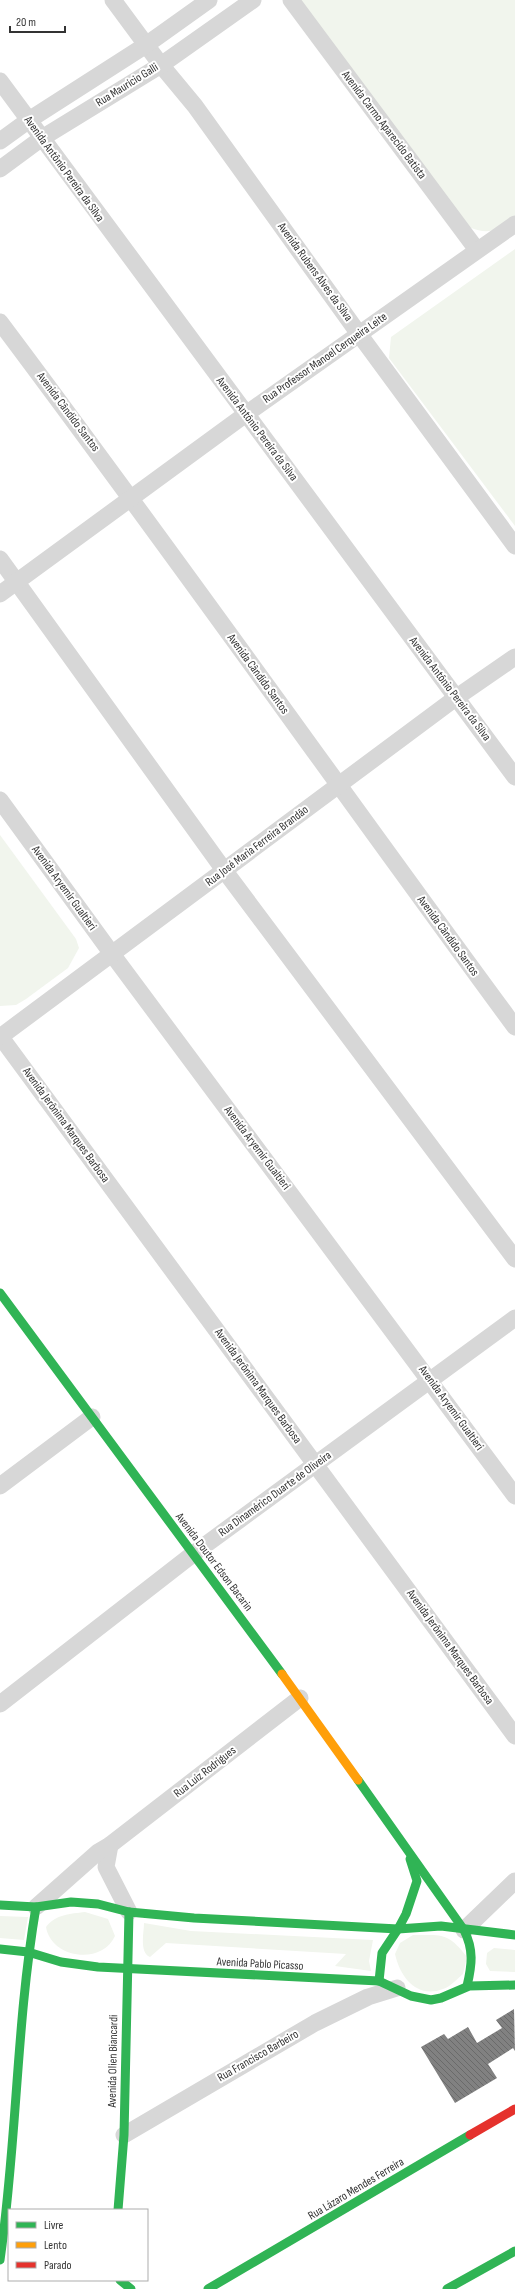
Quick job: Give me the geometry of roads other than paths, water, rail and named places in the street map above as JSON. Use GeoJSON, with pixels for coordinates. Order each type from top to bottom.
{"type":"FeatureCollection","features":[{"type":"Feature","properties":{"kind":"street","name":"Avenida Rubens Alves da Silva"},"geometry":{"type":"LineString","coordinates":[[113,0],[161,65],[195,106],[359,334],[515,546]]}},
{"type":"Feature","properties":{"kind":"street","name":"Rua Mauricio Galli"},"geometry":{"type":"LineString","coordinates":[[0,141],[29,120],[146,45],[209,0]]}},
{"type":"Feature","properties":{"kind":"street","name":"Rua Mauricio Galli"},"geometry":{"type":"LineString","coordinates":[[0,169],[42,138],[161,65],[253,0]]}},
{"type":"Feature","properties":{"kind":"street","name":"Avenida Carmo Aparecido Batista"},"geometry":{"type":"LineString","coordinates":[[290,0],[477,250]]}},
{"type":"Feature","properties":{"kind":"street","name":"Avenida Antônio Pereira da Silva"},"geometry":{"type":"LineString","coordinates":[[0,81],[515,777]]}},
{"type":"Feature","properties":{"kind":"street","name":"Rua Professor Manoel Cerqueira Leite"},"geometry":{"type":"LineString","coordinates":[[0,594],[246,414],[515,224]]}},
{"type":"Feature","properties":{"kind":"street","name":"Avenida Cândido Santos"},"geometry":{"type":"LineString","coordinates":[[0,322],[132,498],[338,786],[515,1027]]}},
{"type":"Feature","properties":{"kind":"street"},"geometry":{"type":"LineString","coordinates":[[0,559],[224,870],[515,1259]]}},
{"type":"Feature","properties":{"kind":"street","name":"Rua José Maria Ferreira Brandão"},"geometry":{"type":"LineString","coordinates":[[0,1036],[457,697],[515,657]]}},
{"type":"Feature","properties":{"kind":"street","name":"Avenida Aryemir Gualtieri"},"geometry":{"type":"LineString","coordinates":[[0,800],[112,954],[515,1496]]}},
{"type":"Feature","properties":{"kind":"street","name":"Avenida Jerônima Marques Barbosa"},"geometry":{"type":"LineString","coordinates":[[0,1036],[515,1736]]}},
{"type":"Feature","properties":{"kind":"street","name":"Avenida Doutor Edson Bacarin"},"geometry":{"type":"LineString","coordinates":[[0,1293],[300,1698],[464,1930]]}},
{"type":"Feature","properties":{"kind":"street","name":"Rua Dinamérico Duarte de Oliveira"},"geometry":{"type":"LineString","coordinates":[[0,1704],[193,1554],[515,1318]]}},
{"type":"Feature","properties":{"kind":"street"},"geometry":{"type":"LineString","coordinates":[[0,1486],[92,1417]]}},
{"type":"Feature","properties":{"kind":"street","name":"Rua Luiz Rodrigues"},"geometry":{"type":"LineString","coordinates":[[36,1907],[98,1852],[110,1845],[300,1698]]}},
{"type":"Feature","properties":{"kind":"street"},"geometry":{"type":"LineString","coordinates":[[110,1845],[106,1867],[128,1912]]}},
{"type":"Feature","properties":{"kind":"street","name":"Avenida Doutor Edson Bacarin"},"geometry":{"type":"LineString","coordinates":[[398,1929],[406,1914],[417,1881],[406,1847]]}},
{"type":"Feature","properties":{"kind":"street"},"geometry":{"type":"LineString","coordinates":[[464,1930],[515,1881]]}},
{"type":"Feature","properties":{"kind":"street"},"geometry":{"type":"LineString","coordinates":[[0,1905],[36,1907],[71,1902],[98,1904],[128,1912],[194,1918],[398,1929],[419,1924],[438,1925],[464,1930],[515,1935]]}},
{"type":"Feature","properties":{"kind":"street"},"geometry":{"type":"LineString","coordinates":[[0,2260],[10,2174],[7,2114],[28,1952],[36,1907]]}},
{"type":"Feature","properties":{"kind":"street","name":"Avenida Olien Biancardi"},"geometry":{"type":"LineString","coordinates":[[118,2209],[124,2135],[128,1912]]}},
{"type":"Feature","properties":{"kind":"street"},"geometry":{"type":"LineString","coordinates":[[379,1982],[379,1964],[385,1943],[398,1929]]}},
{"type":"Feature","properties":{"kind":"street"},"geometry":{"type":"LineString","coordinates":[[464,1930],[472,1946],[472,1966],[467,1986]]}},
{"type":"Feature","properties":{"kind":"street","name":"Avenida Pablo Picasso"},"geometry":{"type":"LineString","coordinates":[[0,1949],[28,1952],[61,1962],[128,1969],[379,1982],[397,1988],[414,1997],[431,2000],[451,1995],[467,1986],[498,1984],[515,1985]]}},
{"type":"Feature","properties":{"kind":"street","name":"Rua Francisco Barbeiro"},"geometry":{"type":"LineString","coordinates":[[124,2135],[315,2023],[368,1997],[397,1988]]}},
{"type":"Feature","properties":{"kind":"street","name":"Rua Lázaro Mendes Ferreira"},"geometry":{"type":"LineString","coordinates":[[208,2289],[515,2109]]}},
{"type":"Feature","properties":{"kind":"street"},"geometry":{"type":"LineString","coordinates":[[446,2289],[515,2251]]}},
{"type":"Feature","properties":{"kind":"street"},"geometry":{"type":"LineString","coordinates":[[121,2281],[131,2289]]}}]}
